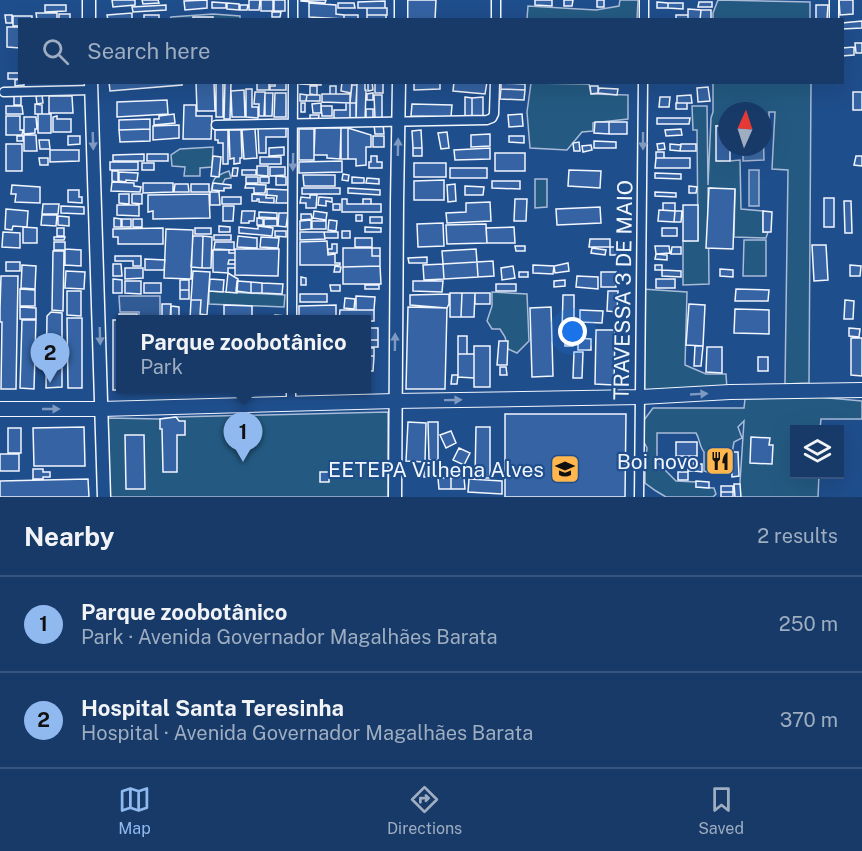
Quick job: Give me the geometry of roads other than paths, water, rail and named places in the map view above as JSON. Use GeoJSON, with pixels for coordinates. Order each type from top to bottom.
{"type":"FeatureCollection","features":[{"type":"Feature","properties":{"kind":"main road"},"geometry":{"type":"LineString","coordinates":[[89,0],[89,18]]}},
{"type":"Feature","properties":{"kind":"main road"},"geometry":{"type":"LineString","coordinates":[[401,0],[401,18]]}},
{"type":"Feature","properties":{"kind":"main road"},"geometry":{"type":"LineString","coordinates":[[395,497],[399,84]]}},
{"type":"Feature","properties":{"kind":"main road"},"geometry":{"type":"LineString","coordinates":[[91,86],[104,497]]}},
{"type":"Feature","properties":{"kind":"main road"},"geometry":{"type":"LineString","coordinates":[[0,409],[291,405],[862,390]]}},
{"type":"Feature","properties":{"kind":"street"},"geometry":{"type":"LineString","coordinates":[[293,0],[293,18]]}},
{"type":"Feature","properties":{"kind":"street"},"geometry":{"type":"LineString","coordinates":[[496,0],[496,18]]}},
{"type":"Feature","properties":{"kind":"street"},"geometry":{"type":"LineString","coordinates":[[644,0],[644,18]]}},
{"type":"Feature","properties":{"kind":"street"},"geometry":{"type":"LineString","coordinates":[[834,0],[834,18]]}},
{"type":"Feature","properties":{"kind":"street"},"geometry":{"type":"LineString","coordinates":[[292,315],[294,84]]}},
{"type":"Feature","properties":{"kind":"street"},"geometry":{"type":"LineString","coordinates":[[216,125],[490,119],[494,114],[495,84]]}},
{"type":"Feature","properties":{"kind":"street","name":"TRAVESSA 3 DE MAIO"},"geometry":{"type":"LineString","coordinates":[[639,497],[643,84]]}},
{"type":"Feature","properties":{"kind":"street"},"geometry":{"type":"LineString","coordinates":[[4,92],[91,86]]}},
{"type":"Feature","properties":{"kind":"street"},"geometry":{"type":"LineString","coordinates":[[291,393],[291,405]]}},
{"type":"Feature","properties":{"kind":"place","name":"Hospital Santa Teresinha"},"geometry":{"type":"Point","coordinates":[50,383]}},
{"type":"Feature","properties":{"kind":"place","name":"Boi novo"},"geometry":{"type":"Point","coordinates":[720,461]}},
{"type":"Feature","properties":{"kind":"place","name":"Parque zoobotânico"},"geometry":{"type":"Point","coordinates":[243,462]}},
{"type":"Feature","properties":{"kind":"place","name":"EETEPA Vilhena Alves"},"geometry":{"type":"Point","coordinates":[565,469]}}]}
